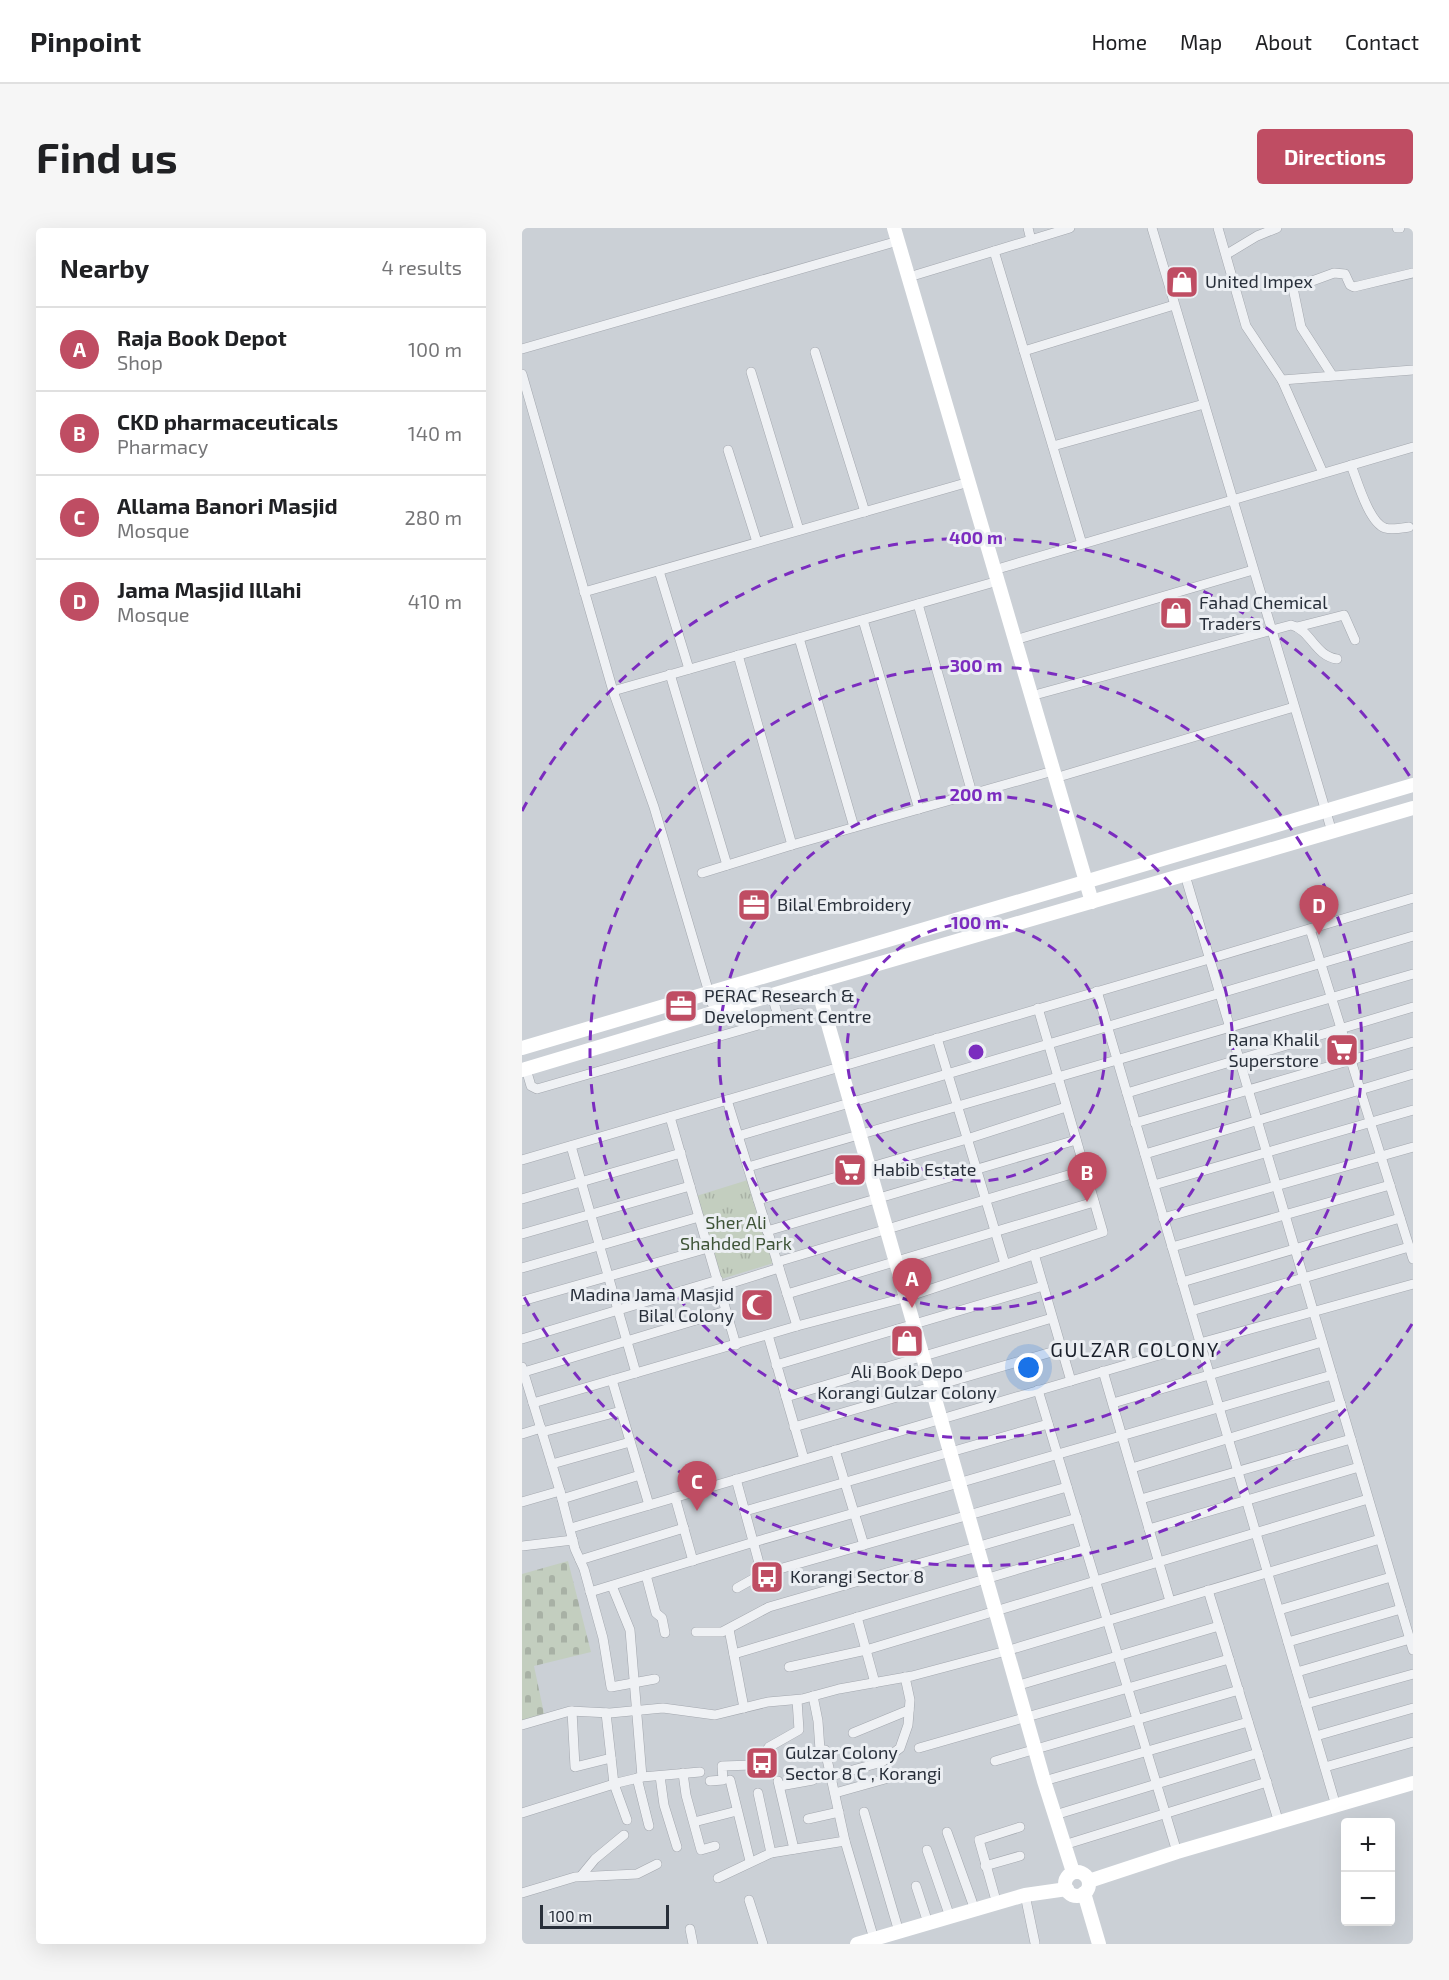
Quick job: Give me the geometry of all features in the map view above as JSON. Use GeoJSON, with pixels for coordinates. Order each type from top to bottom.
{"type":"FeatureCollection","features":[{"type":"Feature","properties":{"kind":"street"},"geometry":{"type":"LineString","coordinates":[[1028,228],[1031,240]]}},
{"type":"Feature","properties":{"kind":"street"},"geometry":{"type":"LineString","coordinates":[[909,277],[1070,228]]}},
{"type":"Feature","properties":{"kind":"street"},"geometry":{"type":"LineString","coordinates":[[1152,228],[1332,832]]}},
{"type":"Feature","properties":{"kind":"street"},"geometry":{"type":"LineString","coordinates":[[1218,228],[1246,326],[1282,380],[1323,473]]}},
{"type":"Feature","properties":{"kind":"street"},"geometry":{"type":"LineString","coordinates":[[1227,254],[1257,236],[1277,228]]}},
{"type":"Feature","properties":{"kind":"street"},"geometry":{"type":"LineString","coordinates":[[522,349],[896,235],[1092,902]]}},
{"type":"Feature","properties":{"kind":"street"},"geometry":{"type":"LineString","coordinates":[[994,251],[1082,544]]}},
{"type":"Feature","properties":{"kind":"street"},"geometry":{"type":"LineString","coordinates":[[1332,375],[1302,327],[1293,288],[1334,273],[1345,274],[1350,285],[1354,287],[1413,273]]}},
{"type":"Feature","properties":{"kind":"street"},"geometry":{"type":"LineString","coordinates":[[1024,351],[1174,305]]}},
{"type":"Feature","properties":{"kind":"street"},"geometry":{"type":"LineString","coordinates":[[815,352],[865,512]]}},
{"type":"Feature","properties":{"kind":"street"},"geometry":{"type":"LineString","coordinates":[[1282,380],[1413,369]]}},
{"type":"Feature","properties":{"kind":"street"},"geometry":{"type":"LineString","coordinates":[[751,372],[799,530]]}},
{"type":"Feature","properties":{"kind":"street"},"geometry":{"type":"LineString","coordinates":[[522,374],[613,692],[654,807],[715,1013]]}},
{"type":"Feature","properties":{"kind":"street"},"geometry":{"type":"LineString","coordinates":[[1053,446],[1204,404]]}},
{"type":"Feature","properties":{"kind":"street"},"geometry":{"type":"LineString","coordinates":[[613,692],[918,604],[1082,544],[1413,447]]}},
{"type":"Feature","properties":{"kind":"street"},"geometry":{"type":"LineString","coordinates":[[728,450],[757,542]]}},
{"type":"Feature","properties":{"kind":"street"},"geometry":{"type":"LineString","coordinates":[[1351,465],[1370,511],[1378,524],[1388,529],[1409,527]]}},
{"type":"Feature","properties":{"kind":"street"},"geometry":{"type":"LineString","coordinates":[[584,592],[969,482]]}},
{"type":"Feature","properties":{"kind":"street"},"geometry":{"type":"LineString","coordinates":[[1015,640],[1253,570]]}},
{"type":"Feature","properties":{"kind":"street"},"geometry":{"type":"LineString","coordinates":[[659,571],[689,669]]}},
{"type":"Feature","properties":{"kind":"street"},"geometry":{"type":"LineString","coordinates":[[918,604],[972,793]]}},
{"type":"Feature","properties":{"kind":"street"},"geometry":{"type":"LineString","coordinates":[[1297,627],[1344,615],[1355,640]]}},
{"type":"Feature","properties":{"kind":"street"},"geometry":{"type":"LineString","coordinates":[[863,620],[919,809]]}},
{"type":"Feature","properties":{"kind":"street"},"geometry":{"type":"LineString","coordinates":[[1031,696],[1291,625],[1297,627],[1324,656],[1336,659]]}},
{"type":"Feature","properties":{"kind":"street"},"geometry":{"type":"LineString","coordinates":[[800,638],[854,827]]}},
{"type":"Feature","properties":{"kind":"street"},"geometry":{"type":"LineString","coordinates":[[738,656],[792,844]]}},
{"type":"Feature","properties":{"kind":"street"},"geometry":{"type":"LineString","coordinates":[[670,674],[727,865]]}},
{"type":"Feature","properties":{"kind":"street"},"geometry":{"type":"LineString","coordinates":[[702,873],[792,844],[972,793],[1054,774],[1294,707]]}},
{"type":"Feature","properties":{"kind":"street"},"geometry":{"type":"LineString","coordinates":[[522,1048],[1413,785]]}},
{"type":"Feature","properties":{"kind":"street"},"geometry":{"type":"LineString","coordinates":[[800,1013],[776,1008],[715,1013],[525,1072],[531,1086],[537,1089],[776,1008],[819,991],[1092,902],[1413,808]]}},
{"type":"Feature","properties":{"kind":"street"},"geometry":{"type":"LineString","coordinates":[[1185,875],[1413,1650]]}},
{"type":"Feature","properties":{"kind":"street"},"geometry":{"type":"LineString","coordinates":[[522,1160],[1413,900]]}},
{"type":"Feature","properties":{"kind":"street"},"geometry":{"type":"LineString","coordinates":[[1310,929],[1413,1259]]}},
{"type":"Feature","properties":{"kind":"street"},"geometry":{"type":"LineString","coordinates":[[738,1136],[1413,936]]}},
{"type":"Feature","properties":{"kind":"street"},"geometry":{"type":"LineString","coordinates":[[748,1167],[1413,974]]}},
{"type":"Feature","properties":{"kind":"street"},"geometry":{"type":"LineString","coordinates":[[819,991],[976,1548],[1073,1872]]}},
{"type":"Feature","properties":{"kind":"street"},"geometry":{"type":"LineString","coordinates":[[1097,992],[1336,1806]]}},
{"type":"Feature","properties":{"kind":"street"},"geometry":{"type":"LineString","coordinates":[[1126,1093],[1413,1007]]}},
{"type":"Feature","properties":{"kind":"street"},"geometry":{"type":"LineString","coordinates":[[533,1403],[797,1326],[904,1298],[1103,1232],[1038,1008]]}},
{"type":"Feature","properties":{"kind":"street"},"geometry":{"type":"LineString","coordinates":[[937,1038],[1005,1264]]}},
{"type":"Feature","properties":{"kind":"street"},"geometry":{"type":"LineString","coordinates":[[1135,1123],[1413,1042]]}},
{"type":"Feature","properties":{"kind":"street"},"geometry":{"type":"LineString","coordinates":[[1144,1154],[1413,1074]]}},
{"type":"Feature","properties":{"kind":"street"},"geometry":{"type":"LineString","coordinates":[[727,1100],[797,1326]]}},
{"type":"Feature","properties":{"kind":"street"},"geometry":{"type":"LineString","coordinates":[[758,1200],[1066,1107]]}},
{"type":"Feature","properties":{"kind":"street"},"geometry":{"type":"LineString","coordinates":[[1154,1185],[1413,1110]]}},
{"type":"Feature","properties":{"kind":"street"},"geometry":{"type":"LineString","coordinates":[[670,1117],[736,1345]]}},
{"type":"Feature","properties":{"kind":"street"},"geometry":{"type":"LineString","coordinates":[[767,1231],[1076,1140]]}},
{"type":"Feature","properties":{"kind":"street"},"geometry":{"type":"LineString","coordinates":[[571,1146],[636,1373]]}},
{"type":"Feature","properties":{"kind":"street"},"geometry":{"type":"LineString","coordinates":[[1163,1218],[1413,1147]]}},
{"type":"Feature","properties":{"kind":"street"},"geometry":{"type":"LineString","coordinates":[[522,1199],[681,1153]]}},
{"type":"Feature","properties":{"kind":"street"},"geometry":{"type":"LineString","coordinates":[[522,1339],[778,1265],[1085,1170]]}},
{"type":"Feature","properties":{"kind":"street"},"geometry":{"type":"LineString","coordinates":[[1172,1247],[1390,1185]]}},
{"type":"Feature","properties":{"kind":"street"},"geometry":{"type":"LineString","coordinates":[[522,1234],[690,1186]]}},
{"type":"Feature","properties":{"kind":"street"},"geometry":{"type":"LineString","coordinates":[[786,1293],[1094,1202]]}},
{"type":"Feature","properties":{"kind":"street"},"geometry":{"type":"LineString","coordinates":[[522,1268],[699,1216]]}},
{"type":"Feature","properties":{"kind":"street"},"geometry":{"type":"LineString","coordinates":[[1182,1282],[1400,1218]]}},
{"type":"Feature","properties":{"kind":"street"},"geometry":{"type":"LineString","coordinates":[[1191,1311],[1409,1247]]}},
{"type":"Feature","properties":{"kind":"street"},"geometry":{"type":"LineString","coordinates":[[522,1301],[708,1248]]}},
{"type":"Feature","properties":{"kind":"street"},"geometry":{"type":"LineString","coordinates":[[1034,1254],[1071,1381]]}},
{"type":"Feature","properties":{"kind":"street"},"geometry":{"type":"LineString","coordinates":[[571,1528],[1200,1343],[1413,1284]]}},
{"type":"Feature","properties":{"kind":"street"},"geometry":{"type":"LineString","coordinates":[[776,1365],[1043,1286]]}},
{"type":"Feature","properties":{"kind":"street"},"geometry":{"type":"LineString","coordinates":[[655,1679],[611,1687],[603,1638],[523,1372],[726,1311]]}},
{"type":"Feature","properties":{"kind":"street"},"geometry":{"type":"LineString","coordinates":[[786,1397],[1052,1317]]}},
{"type":"Feature","properties":{"kind":"street"},"geometry":{"type":"LineString","coordinates":[[768,1335],[804,1459]]}},
{"type":"Feature","properties":{"kind":"street"},"geometry":{"type":"LineString","coordinates":[[1113,1403],[1322,1342]]}},
{"type":"Feature","properties":{"kind":"street"},"geometry":{"type":"LineString","coordinates":[[794,1427],[1062,1349]]}},
{"type":"Feature","properties":{"kind":"street"},"geometry":{"type":"LineString","coordinates":[[1104,1371],[1170,1601]]}},
{"type":"Feature","properties":{"kind":"street"},"geometry":{"type":"LineString","coordinates":[[590,1592],[754,1542],[1332,1375]]}},
{"type":"Feature","properties":{"kind":"street"},"geometry":{"type":"LineString","coordinates":[[612,1380],[649,1505]]}},
{"type":"Feature","properties":{"kind":"street"},"geometry":{"type":"LineString","coordinates":[[1038,1390],[1177,1852]]}},
{"type":"Feature","properties":{"kind":"street"},"geometry":{"type":"LineString","coordinates":[[1131,1468],[1341,1404]]}},
{"type":"Feature","properties":{"kind":"street"},"geometry":{"type":"LineString","coordinates":[[522,1434],[621,1411]]}},
{"type":"Feature","properties":{"kind":"street"},"geometry":{"type":"LineString","coordinates":[[745,1511],[1048,1424]]}},
{"type":"Feature","properties":{"kind":"street"},"geometry":{"type":"LineString","coordinates":[[1140,1499],[1351,1439]]}},
{"type":"Feature","properties":{"kind":"street"},"geometry":{"type":"LineString","coordinates":[[552,1464],[630,1442]]}},
{"type":"Feature","properties":{"kind":"street"},"geometry":{"type":"LineString","coordinates":[[835,1450],[864,1545]]}},
{"type":"Feature","properties":{"kind":"street"},"geometry":{"type":"LineString","coordinates":[[1149,1529],[1359,1467]]}},
{"type":"Feature","properties":{"kind":"street"},"geometry":{"type":"LineString","coordinates":[[522,1502],[561,1495],[640,1475]]}},
{"type":"Feature","properties":{"kind":"street"},"geometry":{"type":"LineString","coordinates":[[736,1479],[762,1574]]}},
{"type":"Feature","properties":{"kind":"street"},"geometry":{"type":"LineString","coordinates":[[737,1588],[762,1574],[1068,1487]]}},
{"type":"Feature","properties":{"kind":"street"},"geometry":{"type":"LineString","coordinates":[[675,1497],[693,1561]]}},
{"type":"Feature","properties":{"kind":"street"},"geometry":{"type":"LineString","coordinates":[[789,1667],[866,1650],[1368,1499]]}},
{"type":"Feature","properties":{"kind":"street"},"geometry":{"type":"LineString","coordinates":[[696,1632],[722,1632],[769,1607],[1077,1518]]}},
{"type":"Feature","properties":{"kind":"street"},"geometry":{"type":"LineString","coordinates":[[580,1560],[684,1528]]}},
{"type":"Feature","properties":{"kind":"street"},"geometry":{"type":"LineString","coordinates":[[522,1725],[572,1711],[606,1713],[663,1708],[715,1715],[768,1702],[797,1700],[839,1689],[905,1677],[1006,1651],[1380,1539]]}},
{"type":"Feature","properties":{"kind":"street"},"geometry":{"type":"LineString","coordinates":[[522,1546],[573,1540]]}},
{"type":"Feature","properties":{"kind":"street"},"geometry":{"type":"LineString","coordinates":[[734,1654],[1086,1549]]}},
{"type":"Feature","properties":{"kind":"street"},"geometry":{"type":"LineString","coordinates":[[646,1575],[656,1613],[662,1618],[665,1633]]}},
{"type":"Feature","properties":{"kind":"street"},"geometry":{"type":"LineString","coordinates":[[1279,1610],[1391,1577]]}},
{"type":"Feature","properties":{"kind":"street"},"geometry":{"type":"LineString","coordinates":[[612,1586],[630,1630],[640,1778],[649,1826]]}},
{"type":"Feature","properties":{"kind":"street"},"geometry":{"type":"LineString","coordinates":[[1208,1590],[1279,1823]]}},
{"type":"Feature","properties":{"kind":"street"},"geometry":{"type":"LineString","coordinates":[[1288,1642],[1401,1609]]}},
{"type":"Feature","properties":{"kind":"street"},"geometry":{"type":"LineString","coordinates":[[857,1617],[875,1683]]}},
{"type":"Feature","properties":{"kind":"street"},"geometry":{"type":"LineString","coordinates":[[1016,1686],[1219,1626]]}},
{"type":"Feature","properties":{"kind":"street"},"geometry":{"type":"LineString","coordinates":[[729,1629],[744,1708]]}},
{"type":"Feature","properties":{"kind":"street"},"geometry":{"type":"LineString","coordinates":[[1297,1672],[1410,1639]]}},
{"type":"Feature","properties":{"kind":"street"},"geometry":{"type":"LineString","coordinates":[[919,1748],[1229,1659]]}},
{"type":"Feature","properties":{"kind":"street"},"geometry":{"type":"LineString","coordinates":[[1306,1704],[1413,1674]]}},
{"type":"Feature","properties":{"kind":"street"},"geometry":{"type":"LineString","coordinates":[[831,1776],[882,1762],[903,1744],[909,1710],[909,1693],[905,1677]]}},
{"type":"Feature","properties":{"kind":"street"},"geometry":{"type":"LineString","coordinates":[[995,1761],[1239,1690]]}},
{"type":"Feature","properties":{"kind":"street"},"geometry":{"type":"LineString","coordinates":[[813,1696],[820,1750],[825,1750],[845,1841],[874,1939]]}},
{"type":"Feature","properties":{"kind":"street"},"geometry":{"type":"LineString","coordinates":[[710,1781],[723,1780],[722,1766],[758,1763],[769,1747],[799,1730],[797,1700]]}},
{"type":"Feature","properties":{"kind":"street"},"geometry":{"type":"LineString","coordinates":[[1316,1736],[1413,1708]]}},
{"type":"Feature","properties":{"kind":"street"},"geometry":{"type":"LineString","coordinates":[[853,1733],[909,1710]]}},
{"type":"Feature","properties":{"kind":"street"},"geometry":{"type":"LineString","coordinates":[[572,1711],[575,1767],[611,1758]]}},
{"type":"Feature","properties":{"kind":"street"},"geometry":{"type":"LineString","coordinates":[[606,1713],[614,1784],[627,1820]]}},
{"type":"Feature","properties":{"kind":"street"},"geometry":{"type":"LineString","coordinates":[[1044,1781],[1248,1722]]}},
{"type":"Feature","properties":{"kind":"street"},"geometry":{"type":"LineString","coordinates":[[1325,1767],[1413,1742]]}},
{"type":"Feature","properties":{"kind":"street"},"geometry":{"type":"LineString","coordinates":[[1055,1815],[1258,1752]]}},
{"type":"Feature","properties":{"kind":"street"},"geometry":{"type":"LineString","coordinates":[[522,1813],[640,1778],[700,1772]]}},
{"type":"Feature","properties":{"kind":"street"},"geometry":{"type":"LineString","coordinates":[[684,1773],[686,1795],[701,1850],[714,1846]]}},
{"type":"Feature","properties":{"kind":"street"},"geometry":{"type":"LineString","coordinates":[[660,1776],[664,1805],[677,1847]]}},
{"type":"Feature","properties":{"kind":"street"},"geometry":{"type":"LineString","coordinates":[[835,1793],[885,1779]]}},
{"type":"Feature","properties":{"kind":"street"},"geometry":{"type":"LineString","coordinates":[[730,1780],[750,1861]]}},
{"type":"Feature","properties":{"kind":"street"},"geometry":{"type":"LineString","coordinates":[[794,1849],[779,1784],[813,1780]]}},
{"type":"Feature","properties":{"kind":"street"},"geometry":{"type":"LineString","coordinates":[[1064,1845],[1267,1782]]}},
{"type":"Feature","properties":{"kind":"street"},"geometry":{"type":"LineString","coordinates":[[1073,1872],[1066,1881],[1067,1889],[1074,1895],[1087,1887],[1177,1852],[1413,1783]]}},
{"type":"Feature","properties":{"kind":"street"},"geometry":{"type":"LineString","coordinates":[[758,1793],[771,1852]]}},
{"type":"Feature","properties":{"kind":"street"},"geometry":{"type":"LineString","coordinates":[[694,1822],[737,1811]]}},
{"type":"Feature","properties":{"kind":"street"},"geometry":{"type":"LineString","coordinates":[[808,1819],[839,1812]]}},
{"type":"Feature","properties":{"kind":"street"},"geometry":{"type":"LineString","coordinates":[[864,1812],[899,1932]]}},
{"type":"Feature","properties":{"kind":"street"},"geometry":{"type":"LineString","coordinates":[[997,1904],[979,1840],[1020,1827]]}},
{"type":"Feature","properties":{"kind":"street"},"geometry":{"type":"LineString","coordinates":[[946,1832],[975,1910]]}},
{"type":"Feature","properties":{"kind":"street"},"geometry":{"type":"LineString","coordinates":[[581,1876],[595,1859],[624,1835]]}},
{"type":"Feature","properties":{"kind":"street"},"geometry":{"type":"LineString","coordinates":[[718,1878],[771,1852],[845,1841]]}},
{"type":"Feature","properties":{"kind":"street"},"geometry":{"type":"LineString","coordinates":[[927,1850],[950,1917]]}},
{"type":"Feature","properties":{"kind":"street"},"geometry":{"type":"LineString","coordinates":[[985,1866],[1020,1856]]}},
{"type":"Feature","properties":{"kind":"street"},"geometry":{"type":"LineString","coordinates":[[522,1893],[567,1878],[637,1874],[657,1864]]}},
{"type":"Feature","properties":{"kind":"street"},"geometry":{"type":"LineString","coordinates":[[1073,1872],[1081,1872],[1087,1887],[1099,1944]]}},
{"type":"Feature","properties":{"kind":"street"},"geometry":{"type":"LineString","coordinates":[[916,1886],[928,1923]]}},
{"type":"Feature","properties":{"kind":"street"},"geometry":{"type":"LineString","coordinates":[[857,1944],[1025,1895],[1067,1889]]}},
{"type":"Feature","properties":{"kind":"street"},"geometry":{"type":"LineString","coordinates":[[1025,1895],[1035,1943]]}},
{"type":"Feature","properties":{"kind":"street"},"geometry":{"type":"LineString","coordinates":[[749,1900],[763,1944]]}},
{"type":"Feature","properties":{"kind":"street"},"geometry":{"type":"LineString","coordinates":[[690,1929],[693,1944]]}},
{"type":"Feature","properties":{"kind":"shaded area"},"geometry":{"type":"Polygon","coordinates":[[[522,228],[1413,228],[1413,1944],[522,1944],[522,228]]]}},
{"type":"Feature","properties":{"kind":"green space","name":"Sher Ali Shahded Park"},"geometry":{"type":"Polygon","coordinates":[[[751,1179],[777,1262],[718,1280],[693,1197],[751,1179]]]}},
{"type":"Feature","properties":{"kind":"green space"},"geometry":{"type":"Polygon","coordinates":[[[568,1561],[591,1652],[534,1666],[545,1718],[522,1725],[522,1574],[568,1561]]]}},
{"type":"Feature","properties":{"kind":"place","name":"United Impex"},"geometry":{"type":"Point","coordinates":[1182,282]}},
{"type":"Feature","properties":{"kind":"place","name":"Fahad Chemical Traders"},"geometry":{"type":"Point","coordinates":[1176,613]}},
{"type":"Feature","properties":{"kind":"place","name":"Bilal Embroidery"},"geometry":{"type":"Point","coordinates":[754,905]}},
{"type":"Feature","properties":{"kind":"place","name":"Jama Masjid Illahi"},"geometry":{"type":"Point","coordinates":[1319,935]}},
{"type":"Feature","properties":{"kind":"place","name":"PERAC Research & Development Centre"},"geometry":{"type":"Point","coordinates":[681,1006]}},
{"type":"Feature","properties":{"kind":"place","name":"Rana Khalil Superstore"},"geometry":{"type":"Point","coordinates":[1342,1050]}},
{"type":"Feature","properties":{"kind":"place","name":"Habib Estate"},"geometry":{"type":"Point","coordinates":[850,1170]}},
{"type":"Feature","properties":{"kind":"place","name":"CKD pharmaceuticals"},"geometry":{"type":"Point","coordinates":[1087,1202]}},
{"type":"Feature","properties":{"kind":"place","name":"Madina Jama Masjid Bilal Colony"},"geometry":{"type":"Point","coordinates":[757,1305]}},
{"type":"Feature","properties":{"kind":"place","name":"Raja Book Depot"},"geometry":{"type":"Point","coordinates":[912,1308]}},
{"type":"Feature","properties":{"kind":"place","name":"Ali Book Depo Korangi Gulzar Colony"},"geometry":{"type":"Point","coordinates":[907,1341]}},
{"type":"Feature","properties":{"kind":"place","name":"Allama Banori Masjid"},"geometry":{"type":"Point","coordinates":[697,1511]}},
{"type":"Feature","properties":{"kind":"place","name":"Korangi Sector 8"},"geometry":{"type":"Point","coordinates":[767,1577]}},
{"type":"Feature","properties":{"kind":"place","name":"Gulzar Colony Sector 8 C , Korangi"},"geometry":{"type":"Point","coordinates":[762,1763]}},
{"type":"Feature","properties":{"kind":"district","name":"GULZAR COLONY"},"geometry":{"type":"Point","coordinates":[1135,1350]}}]}
